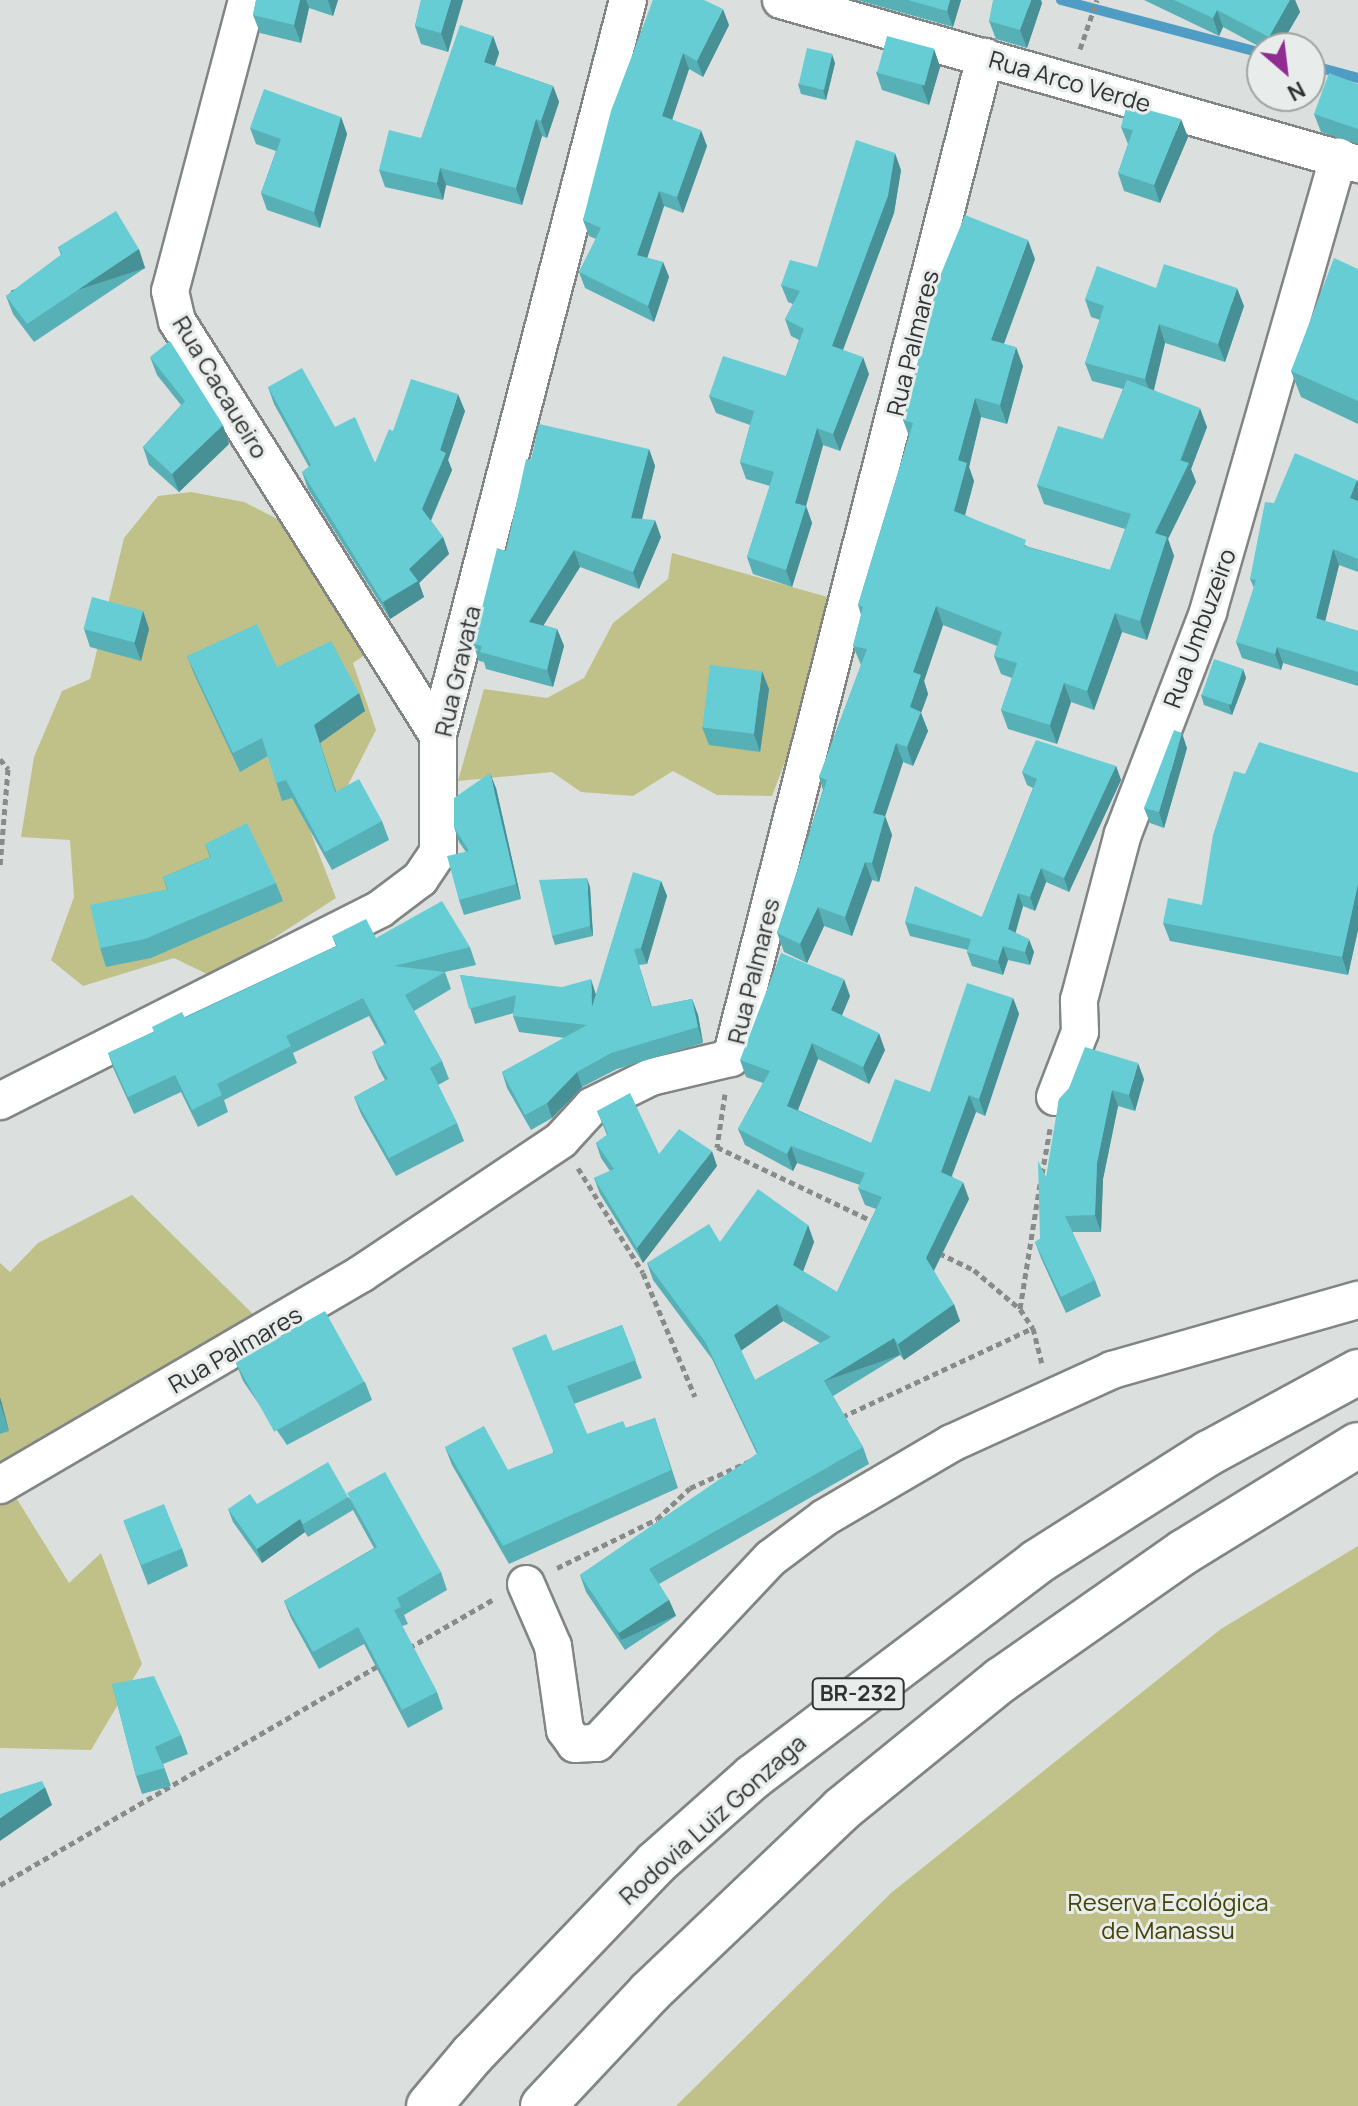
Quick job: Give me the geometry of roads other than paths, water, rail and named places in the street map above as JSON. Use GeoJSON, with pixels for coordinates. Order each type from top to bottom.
{"type":"FeatureCollection","features":[{"type":"Feature","properties":{"kind":"highway","name":"Rodovia Luiz Gonzaga"},"geometry":{"type":"LineString","coordinates":[[429,2106],[472,2055],[656,1863],[753,1777],[1037,1562],[1209,1453],[1358,1372]]}},
{"type":"Feature","properties":{"kind":"highway","name":"BR-232"},"geometry":{"type":"LineString","coordinates":[[543,2106],[650,1992],[830,1820],[1001,1680],[1184,1552],[1358,1445]]}},
{"type":"Feature","properties":{"kind":"street","name":"Rua Cacaueiro"},"geometry":{"type":"LineString","coordinates":[[247,0],[170,291],[177,321],[438,735]]}},
{"type":"Feature","properties":{"kind":"street","name":"Rua Gravata"},"geometry":{"type":"LineString","coordinates":[[0,1101],[380,909],[420,879],[438,852],[438,735],[628,0]]}},
{"type":"Feature","properties":{"kind":"street","name":"Rua Arco Verde"},"geometry":{"type":"LineString","coordinates":[[781,0],[1348,160]]}},
{"type":"Feature","properties":{"kind":"street","name":"Rua Palmares"},"geometry":{"type":"LineString","coordinates":[[0,1485],[295,1315],[561,1140],[569,1125],[617,1091],[731,1058],[985,57]]}},
{"type":"Feature","properties":{"kind":"street","name":"Rua Umbuzeiro"},"geometry":{"type":"LineString","coordinates":[[1055,1097],[1080,1032],[1079,1000],[1123,834],[1208,612],[1348,160]]}},
{"type":"Feature","properties":{"kind":"street"},"geometry":{"type":"LineString","coordinates":[[526,1584],[553,1646],[565,1730],[575,1744],[597,1743],[771,1558],[824,1518],[939,1451],[1050,1395],[1246,1328],[1358,1300]]}},
{"type":"Feature","properties":{"kind":"waterway"},"geometry":{"type":"LineString","coordinates":[[1061,0],[1246,49]]}},
{"type":"Feature","properties":{"kind":"waterway"},"geometry":{"type":"LineString","coordinates":[[1326,69],[1358,78]]}},
{"type":"Feature","properties":{"kind":"park label","name":"Reserva Ecológica de Manassu"},"geometry":{"type":"Point","coordinates":[1168,1916]}}]}
